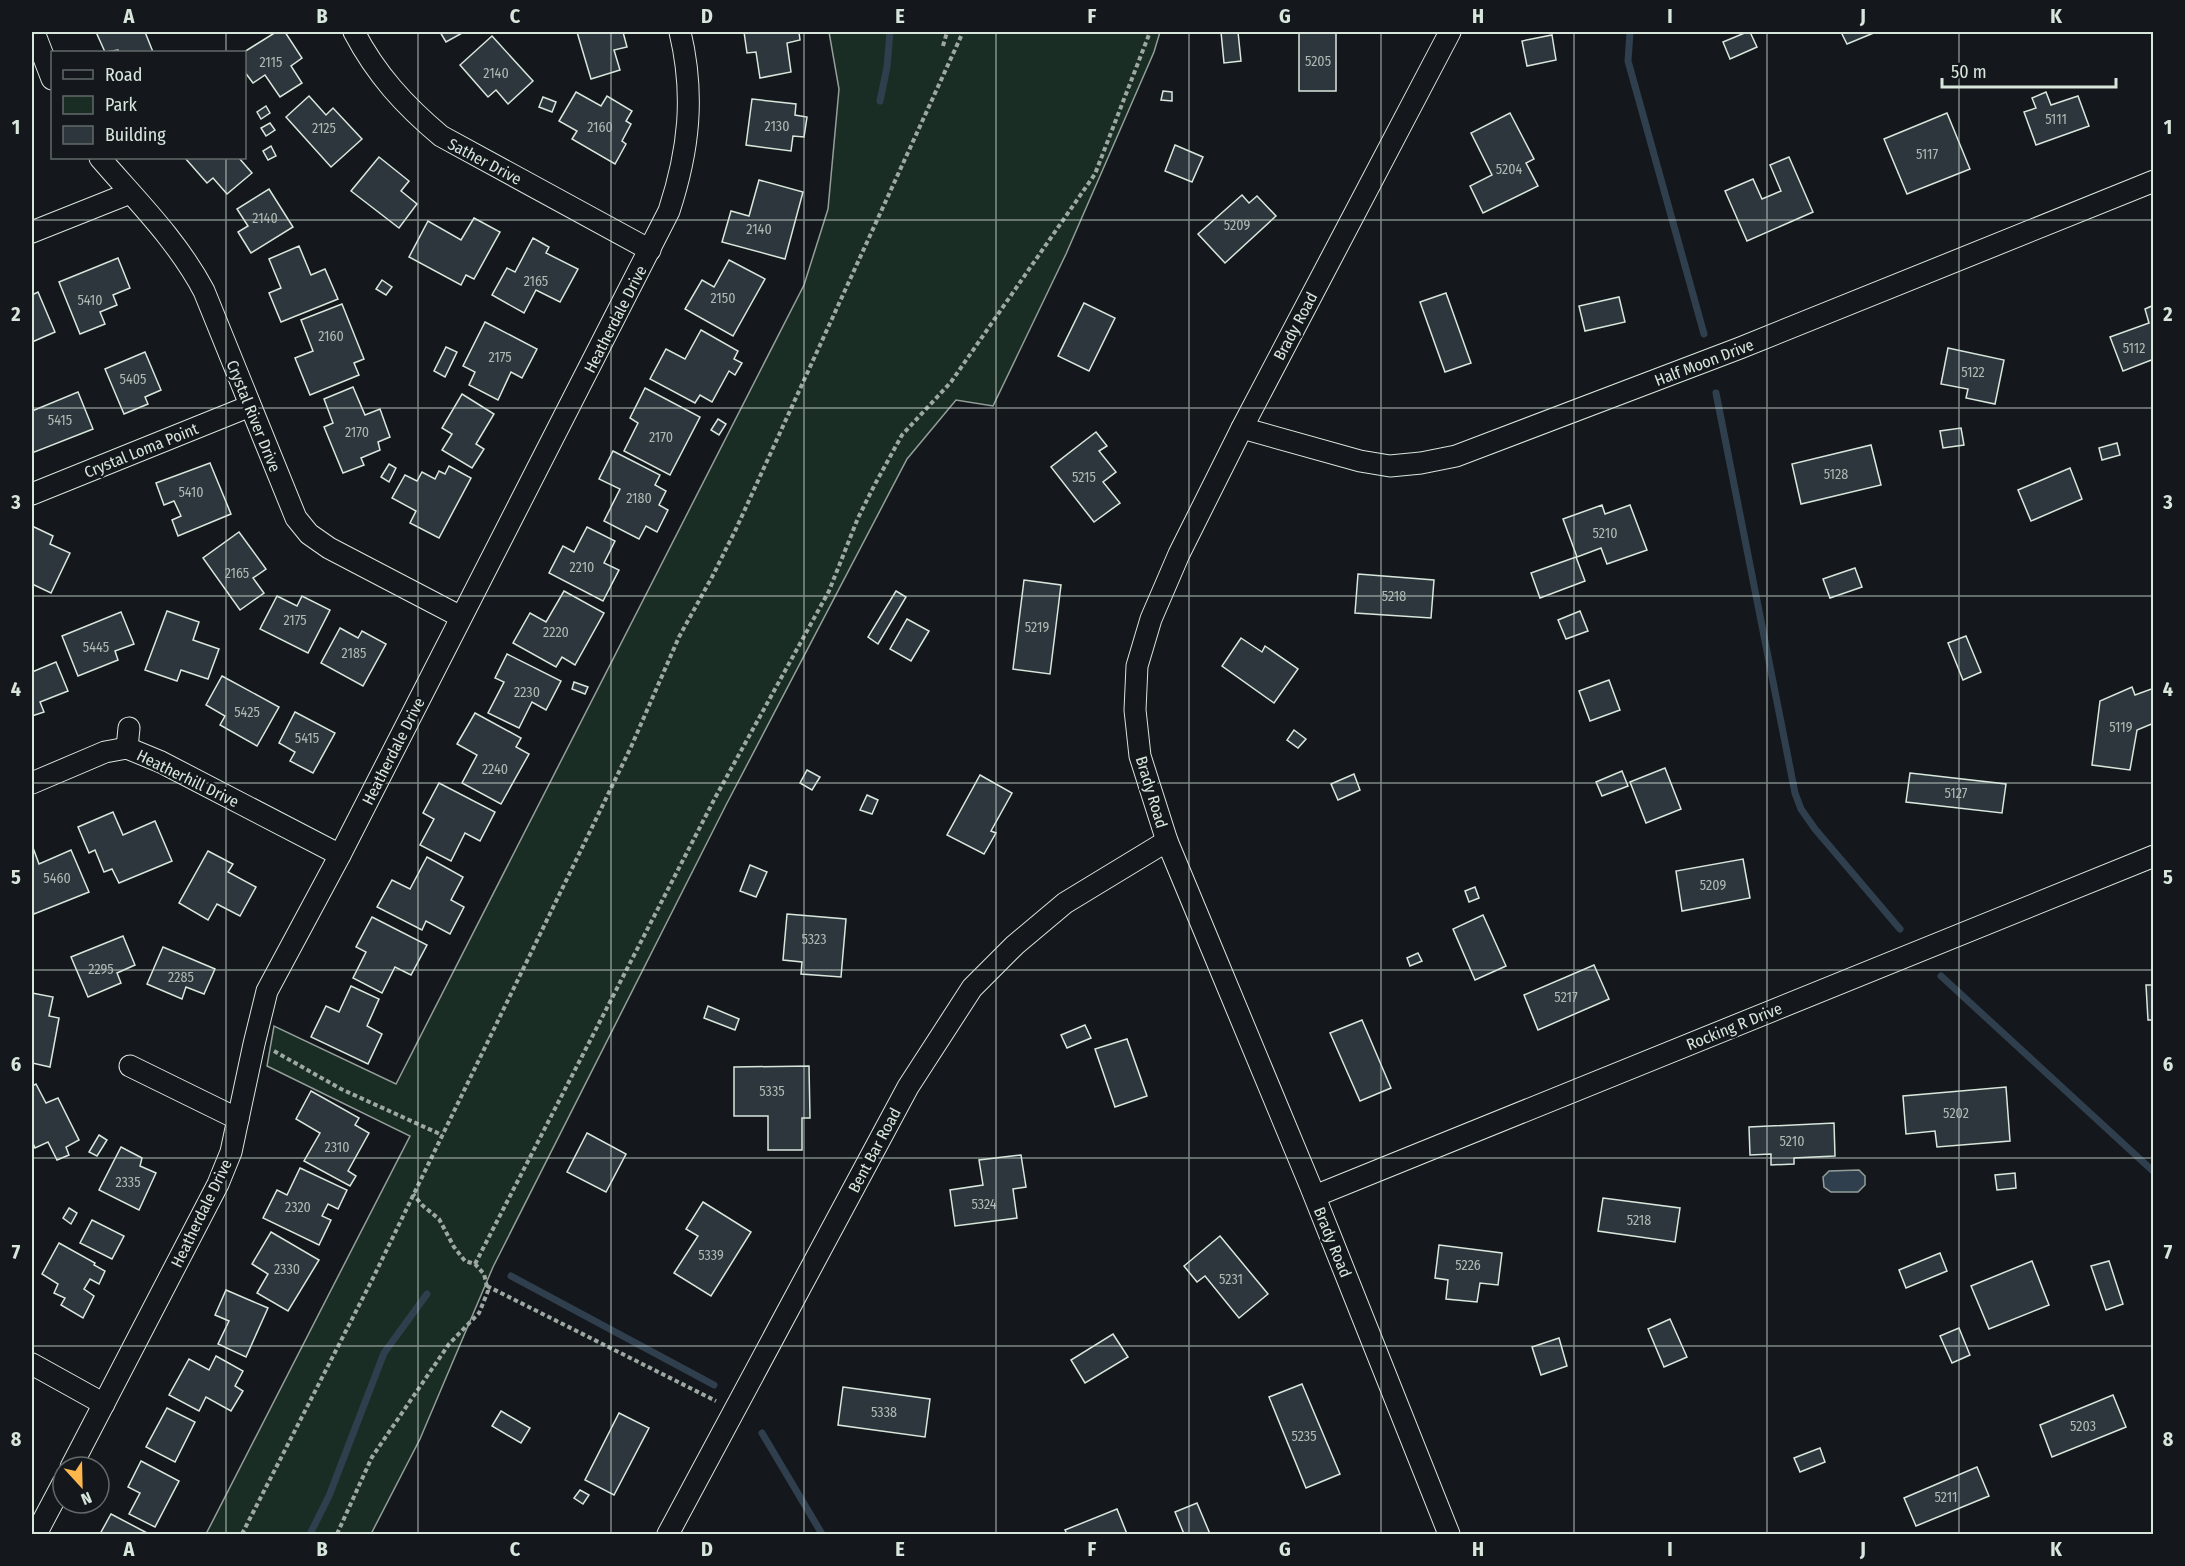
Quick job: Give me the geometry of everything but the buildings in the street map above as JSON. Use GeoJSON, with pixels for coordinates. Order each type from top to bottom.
{"type":"FeatureCollection","features":[{"type":"Feature","properties":{"kind":"street"},"geometry":{"type":"LineString","coordinates":[[34,32],[51,76]]}},
{"type":"Feature","properties":{"kind":"street","name":"Sather Drive"},"geometry":{"type":"LineString","coordinates":[[354,32],[368,59],[392,89],[414,113],[441,136],[650,250]]}},
{"type":"Feature","properties":{"kind":"street","name":"Heatherdale Drive"},"geometry":{"type":"LineString","coordinates":[[77,1455],[218,1184],[231,1152],[267,991],[340,855],[650,250],[672,202],[681,176],[687,143],[688,108],[680,32]]}},
{"type":"Feature","properties":{"kind":"street","name":"Brady Road"},"geometry":{"type":"LineString","coordinates":[[1449,1534],[1315,1196],[1167,841],[1140,756],[1135,710],[1137,666],[1151,619],[1179,554],[1242,428],[1450,32]]}},
{"type":"Feature","properties":{"kind":"street","name":"Crystal River Drive"},"geometry":{"type":"LineString","coordinates":[[101,159],[166,233],[192,269],[204,291],[296,518],[309,534],[329,548],[461,617]]}},
{"type":"Feature","properties":{"kind":"street","name":"Half Moon Drive"},"geometry":{"type":"LineString","coordinates":[[1242,428],[1360,461],[1390,466],[1456,456],[1740,348],[2154,181]]}},
{"type":"Feature","properties":{"kind":"street"},"geometry":{"type":"LineString","coordinates":[[32,232],[130,193]]}},
{"type":"Feature","properties":{"kind":"street","name":"Crystal Loma Point"},"geometry":{"type":"LineString","coordinates":[[32,494],[250,406]]}},
{"type":"Feature","properties":{"kind":"street","name":"Heatherhill Drive"},"geometry":{"type":"LineString","coordinates":[[32,783],[105,752],[128,738],[161,762],[340,855]]}},
{"type":"Feature","properties":{"kind":"street","name":"Bent Bar Road"},"geometry":{"type":"LineString","coordinates":[[668,1534],[908,1087],[972,988],[1015,945],[1065,903],[1167,841]]}},
{"type":"Feature","properties":{"kind":"street","name":"Rocking R Drive"},"geometry":{"type":"LineString","coordinates":[[1315,1196],[2154,856]]}},
{"type":"Feature","properties":{"kind":"street"},"geometry":{"type":"LineString","coordinates":[[130,1066],[238,1119]]}},
{"type":"Feature","properties":{"kind":"street"},"geometry":{"type":"LineString","coordinates":[[32,1364],[104,1404]]}},
{"type":"Feature","properties":{"kind":"street"},"geometry":{"type":"LineString","coordinates":[[36,1534],[51,1506]]}},
{"type":"Feature","properties":{"kind":"path"},"geometry":{"type":"LineString","coordinates":[[943,46],[947,32]]}},
{"type":"Feature","properties":{"kind":"path"},"geometry":{"type":"LineString","coordinates":[[242,1534],[346,1331],[631,747],[678,638],[731,538],[963,32]]}},
{"type":"Feature","properties":{"kind":"path"},"geometry":{"type":"LineString","coordinates":[[475,1264],[716,798],[829,591],[858,518],[874,486],[902,435],[951,382],[1095,174],[1150,32]]}},
{"type":"Feature","properties":{"kind":"path"},"geometry":{"type":"LineString","coordinates":[[254,1044],[275,1052],[341,1089],[442,1135]]}},
{"type":"Feature","properties":{"kind":"path"},"geometry":{"type":"LineString","coordinates":[[337,1534],[372,1457],[449,1344],[479,1312],[488,1291],[484,1274],[475,1264],[465,1261],[454,1247],[439,1219],[413,1194]]}},
{"type":"Feature","properties":{"kind":"path"},"geometry":{"type":"LineString","coordinates":[[487,1285],[735,1410]]}},
{"type":"Feature","properties":{"kind":"green space"},"geometry":{"type":"Polygon","coordinates":[[[829,32],[1160,32],[1154,52],[1066,254],[993,406],[956,400],[907,459],[726,805],[493,1267],[420,1439],[371,1534],[206,1534],[410,1136],[267,1066],[274,1026],[396,1084],[804,285],[828,209],[839,89],[829,32]]]}},
{"type":"Feature","properties":{"kind":"water"},"geometry":{"type":"Polygon","coordinates":[[[1859,1170],[1865,1176],[1865,1185],[1858,1192],[1831,1192],[1824,1187],[1823,1177],[1829,1171],[1859,1170]]]}},
{"type":"Feature","properties":{"kind":"waterway"},"geometry":{"type":"LineString","coordinates":[[880,101],[887,67],[890,32]]}},
{"type":"Feature","properties":{"kind":"waterway"},"geometry":{"type":"LineString","coordinates":[[1630,32],[1628,61],[1704,334]]}},
{"type":"Feature","properties":{"kind":"waterway"},"geometry":{"type":"LineString","coordinates":[[1716,393],[1795,793],[1801,809],[1815,829],[1900,929]]}},
{"type":"Feature","properties":{"kind":"waterway"},"geometry":{"type":"LineString","coordinates":[[1941,976],[2154,1172]]}},
{"type":"Feature","properties":{"kind":"waterway"},"geometry":{"type":"LineString","coordinates":[[511,1276],[714,1385]]}},
{"type":"Feature","properties":{"kind":"waterway"},"geometry":{"type":"LineString","coordinates":[[310,1534],[329,1496],[384,1353],[427,1294]]}},
{"type":"Feature","properties":{"kind":"waterway"},"geometry":{"type":"LineString","coordinates":[[762,1433],[822,1534]]}}]}
